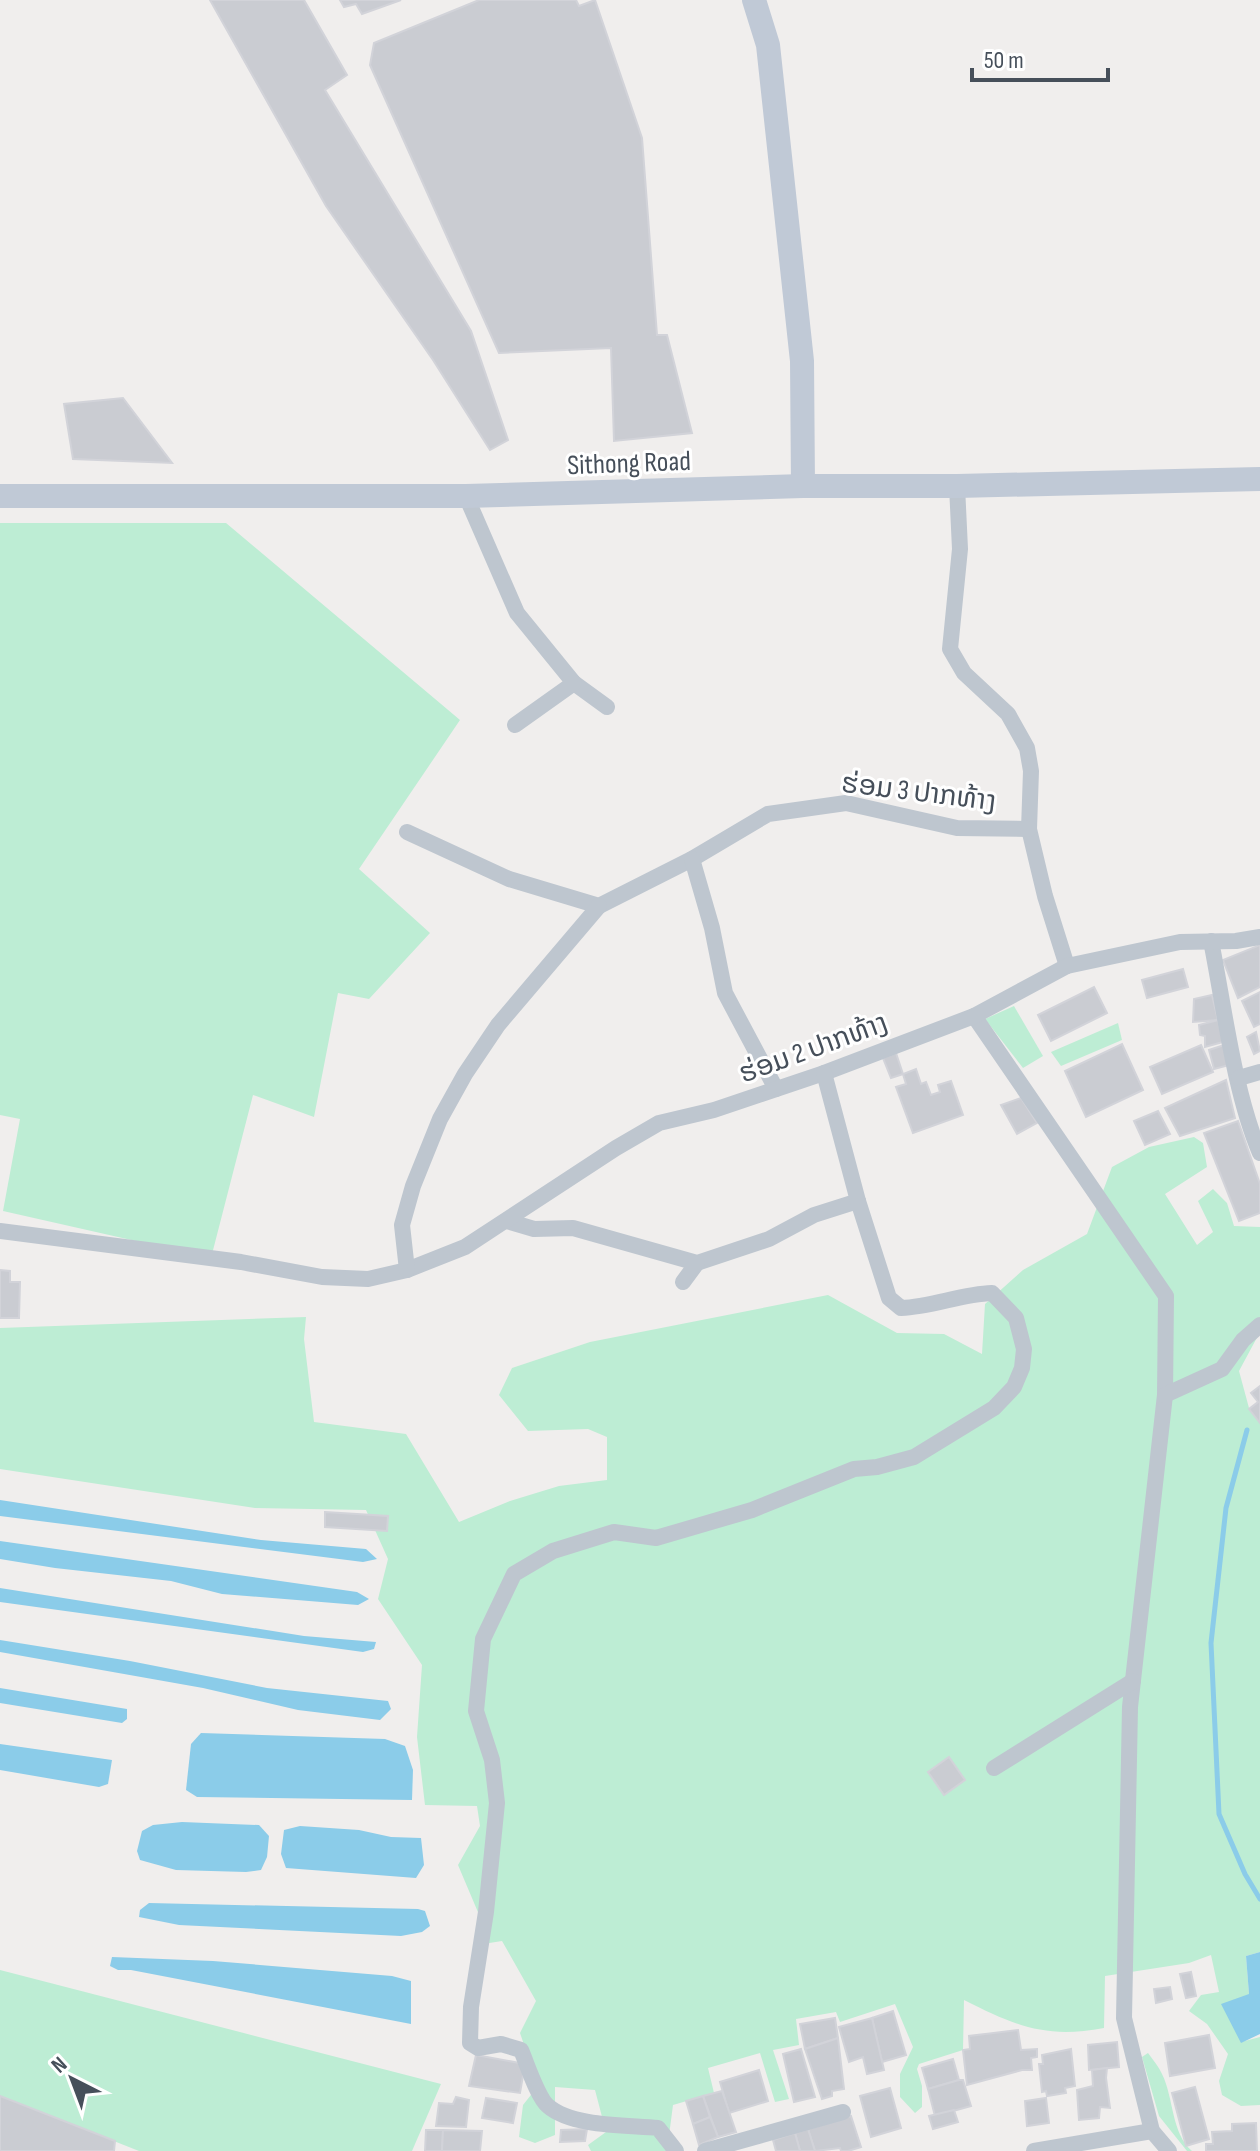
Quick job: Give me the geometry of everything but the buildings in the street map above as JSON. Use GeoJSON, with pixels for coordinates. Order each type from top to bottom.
{"type":"FeatureCollection","features":[{"type":"Feature","properties":{"kind":"main road"},"geometry":{"type":"LineString","coordinates":[[754,0],[768,45],[802,361],[803,486]]}},
{"type":"Feature","properties":{"kind":"main road","name":"Sithong Road"},"geometry":{"type":"LineString","coordinates":[[0,496],[466,496],[803,486],[1260,479]]}},
{"type":"Feature","properties":{"kind":"street","name":"ຮ່ອມ 3 ປາກທ້າງ"},"geometry":{"type":"LineString","coordinates":[[407,1270],[402,1225],[413,1186],[440,1119],[498,1025],[599,906],[692,859],[768,814],[846,803],[957,828],[1029,829],[1031,771],[1027,748],[1008,714],[964,673],[950,649],[960,549],[957,486]]}},
{"type":"Feature","properties":{"kind":"street"},"geometry":{"type":"LineString","coordinates":[[466,496],[517,613],[574,683],[607,707]]}},
{"type":"Feature","properties":{"kind":"street"},"geometry":{"type":"LineString","coordinates":[[515,725],[574,683]]}},
{"type":"Feature","properties":{"kind":"street"},"geometry":{"type":"LineString","coordinates":[[1029,829],[1045,896],[1067,966]]}},
{"type":"Feature","properties":{"kind":"street"},"geometry":{"type":"LineString","coordinates":[[407,832],[509,879],[599,906]]}},
{"type":"Feature","properties":{"kind":"street"},"geometry":{"type":"LineString","coordinates":[[692,859],[712,928],[725,993],[776,1089]]}},
{"type":"Feature","properties":{"kind":"street","name":"ຮ່ອມ 2 ປາກທ້າງ"},"geometry":{"type":"LineString","coordinates":[[0,1231],[241,1262],[322,1277],[368,1279],[407,1270],[465,1247],[659,1123],[714,1110],[824,1073],[974,1016],[1067,966],[1180,942],[1236,941],[1260,937]]}},
{"type":"Feature","properties":{"kind":"street"},"geometry":{"type":"LineString","coordinates":[[1211,941],[1239,1078],[1252,1134],[1260,1153]]}},
{"type":"Feature","properties":{"kind":"street"},"geometry":{"type":"LineString","coordinates":[[974,1016],[1166,1296],[1165,1395],[1130,1707],[1124,2018],[1152,2131],[1169,2151]]}},
{"type":"Feature","properties":{"kind":"street"},"geometry":{"type":"LineString","coordinates":[[1239,1078],[1260,1072]]}},
{"type":"Feature","properties":{"kind":"street"},"geometry":{"type":"LineString","coordinates":[[676,2151],[658,2128],[590,2122],[565,2116],[546,2105],[521,2050],[501,2044],[478,2048],[470,2043],[471,2007],[486,1912],[497,1803],[492,1760],[476,1711],[483,1639],[514,1574],[553,1551],[614,1532],[656,1538],[752,1510],[854,1469],[877,1467],[914,1457],[994,1408],[1014,1387],[1022,1368],[1024,1349],[1016,1318],[992,1293],[979,1293],[920,1308],[901,1308],[889,1298],[858,1201],[824,1073]]}},
{"type":"Feature","properties":{"kind":"street"},"geometry":{"type":"LineString","coordinates":[[507,1221],[534,1229],[573,1228],[697,1263],[769,1239],[814,1215],[858,1201]]}},
{"type":"Feature","properties":{"kind":"street"},"geometry":{"type":"LineString","coordinates":[[683,1282],[697,1263]]}},
{"type":"Feature","properties":{"kind":"street"},"geometry":{"type":"LineString","coordinates":[[1165,1395],[1222,1369],[1243,1340],[1260,1325]]}},
{"type":"Feature","properties":{"kind":"street"},"geometry":{"type":"LineString","coordinates":[[994,1768],[1133,1681]]}},
{"type":"Feature","properties":{"kind":"street"},"geometry":{"type":"LineString","coordinates":[[705,2151],[843,2112]]}},
{"type":"Feature","properties":{"kind":"street"},"geometry":{"type":"LineString","coordinates":[[1034,2151],[1152,2131]]}},
{"type":"Feature","properties":{"kind":"green space"},"geometry":{"type":"Polygon","coordinates":[[[0,523],[226,523],[460,720],[359,869],[430,933],[369,999],[338,993],[314,1117],[253,1095],[211,1258],[3,1211],[20,1119],[0,1115],[0,523]]]}},
{"type":"Feature","properties":{"kind":"green space"},"geometry":{"type":"Polygon","coordinates":[[[1014,1006],[1043,1056],[1023,1068],[985,1019],[1014,1006]]]}},
{"type":"Feature","properties":{"kind":"green space"},"geometry":{"type":"Polygon","coordinates":[[[1118,1023],[1122,1040],[1061,1066],[1051,1052],[1118,1023]]]}},
{"type":"Feature","properties":{"kind":"green space"},"geometry":{"type":"Polygon","coordinates":[[[1194,1137],[1203,1143],[1207,1167],[1165,1194],[1197,1245],[1213,1232],[1198,1201],[1213,1189],[1227,1203],[1234,1226],[1260,1227],[1260,1332],[1239,1371],[1249,1408],[1260,1423],[1260,1952],[1246,1956],[1249,1994],[1241,2042],[1260,2037],[1260,2105],[1241,2106],[1222,2095],[1219,2081],[1228,2054],[1207,2024],[1189,2011],[1201,1995],[1219,1992],[1211,1955],[1189,1963],[1105,1976],[1104,2028],[1065,2032],[1031,2028],[964,2000],[963,2050],[919,2064],[922,2107],[915,2113],[900,2097],[900,2074],[913,2047],[895,2004],[840,2022],[836,2012],[796,2019],[799,2045],[773,2050],[789,2099],[775,2102],[760,2053],[708,2068],[714,2093],[673,2105],[667,2151],[591,2151],[588,2145],[606,2132],[595,2090],[555,2087],[555,2135],[535,2143],[519,2137],[523,2105],[538,2086],[520,2033],[536,2001],[502,1941],[483,1944],[483,1924],[458,1865],[480,1826],[477,1806],[425,1805],[417,1737],[422,1665],[378,1599],[388,1559],[366,1510],[255,1508],[0,1469],[0,1328],[306,1317],[304,1339],[314,1422],[406,1434],[459,1522],[510,1501],[559,1486],[607,1480],[607,1437],[588,1429],[528,1431],[499,1395],[512,1368],[590,1342],[828,1295],[897,1333],[944,1334],[982,1354],[985,1304],[1023,1270],[1087,1234],[1112,1167],[1149,1147],[1194,1137]]]}},
{"type":"Feature","properties":{"kind":"green space"},"geometry":{"type":"Polygon","coordinates":[[[0,1970],[441,2084],[412,2151],[139,2151],[0,2096],[0,1970]]]}},
{"type":"Feature","properties":{"kind":"green space"},"geometry":{"type":"Polygon","coordinates":[[[1148,2053],[1166,2083],[1180,2135],[1192,2151],[1187,2151],[1159,2116],[1142,2057],[1148,2053]]]}},
{"type":"Feature","properties":{"kind":"water"},"geometry":{"type":"Polygon","coordinates":[[[0,1500],[261,1540],[366,1549],[377,1559],[363,1562],[0,1516],[0,1500]]]}},
{"type":"Feature","properties":{"kind":"water"},"geometry":{"type":"Polygon","coordinates":[[[0,1541],[357,1592],[369,1599],[358,1605],[222,1594],[171,1581],[55,1568],[0,1559],[0,1541]]]}},
{"type":"Feature","properties":{"kind":"water"},"geometry":{"type":"Polygon","coordinates":[[[0,1588],[304,1636],[376,1642],[374,1649],[363,1652],[0,1602],[0,1588]]]}},
{"type":"Feature","properties":{"kind":"water"},"geometry":{"type":"Polygon","coordinates":[[[0,1640],[267,1688],[388,1701],[391,1709],[380,1720],[298,1710],[203,1688],[0,1652],[0,1640]]]}},
{"type":"Feature","properties":{"kind":"water"},"geometry":{"type":"Polygon","coordinates":[[[0,1688],[127,1709],[127,1719],[122,1723],[0,1703],[0,1688]]]}},
{"type":"Feature","properties":{"kind":"water"},"geometry":{"type":"Polygon","coordinates":[[[201,1733],[385,1739],[405,1746],[413,1770],[412,1800],[197,1797],[186,1790],[191,1744],[201,1733]]]}},
{"type":"Feature","properties":{"kind":"water"},"geometry":{"type":"Polygon","coordinates":[[[0,1744],[112,1760],[108,1784],[99,1787],[0,1770],[0,1744]]]}},
{"type":"Feature","properties":{"kind":"water"},"geometry":{"type":"Polygon","coordinates":[[[182,1822],[259,1825],[269,1836],[267,1857],[261,1870],[176,1870],[140,1860],[137,1851],[142,1831],[153,1825],[182,1822]]]}},
{"type":"Feature","properties":{"kind":"water"},"geometry":{"type":"Polygon","coordinates":[[[300,1826],[421,1838],[424,1865],[416,1878],[286,1868],[281,1854],[284,1830],[300,1826]]]}},
{"type":"Feature","properties":{"kind":"water"},"geometry":{"type":"Polygon","coordinates":[[[149,1903],[418,1909],[425,1911],[430,1926],[422,1932],[401,1936],[179,1925],[139,1917],[140,1910],[149,1903]]]}},
{"type":"Feature","properties":{"kind":"water"},"geometry":{"type":"Polygon","coordinates":[[[1260,1952],[1260,2034],[1241,2043],[1221,2004],[1249,1994],[1246,1956],[1260,1952]]]}},
{"type":"Feature","properties":{"kind":"water"},"geometry":{"type":"Polygon","coordinates":[[[112,1957],[213,1961],[392,1976],[411,1981],[411,2024],[118,1970],[110,1966],[112,1957]]]}},
{"type":"Feature","properties":{"kind":"waterway"},"geometry":{"type":"LineString","coordinates":[[1247,1430],[1226,1508],[1211,1643],[1219,1814],[1245,1874],[1260,1899]]}}]}
